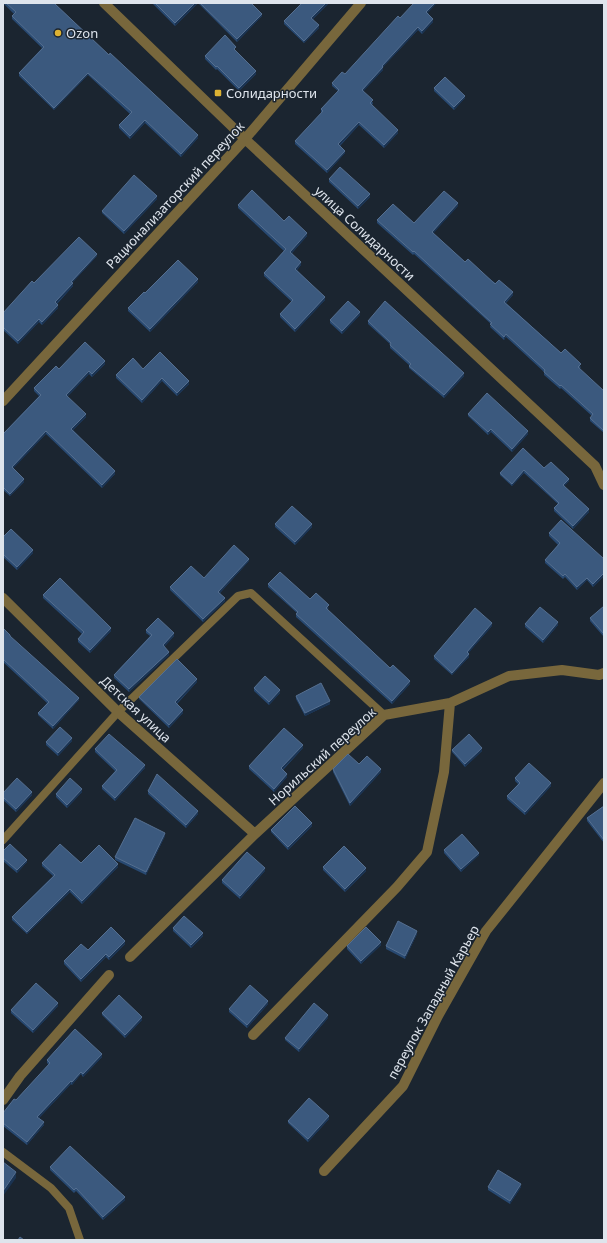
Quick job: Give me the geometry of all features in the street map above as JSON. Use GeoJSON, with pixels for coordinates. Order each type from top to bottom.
{"type":"FeatureCollection","features":[{"type":"Feature","properties":{"kind":"street","name":"улица Солидарности"},"geometry":{"type":"LineString","coordinates":[[104,3],[245,139],[595,466],[604,485]]}},
{"type":"Feature","properties":{"kind":"street","name":"Рационализаторский переулок"},"geometry":{"type":"LineString","coordinates":[[3,401],[245,139],[361,3]]}},
{"type":"Feature","properties":{"kind":"street","name":"Детская улица"},"geometry":{"type":"LineString","coordinates":[[3,598],[118,712],[254,834]]}},
{"type":"Feature","properties":{"kind":"street","name":"Норильский переулок"},"geometry":{"type":"LineString","coordinates":[[130,957],[254,834],[384,715],[450,703],[509,676],[562,670],[599,675],[604,673]]}},
{"type":"Feature","properties":{"kind":"street"},"geometry":{"type":"LineString","coordinates":[[253,1035],[397,887],[426,852],[444,772],[450,703]]}},
{"type":"Feature","properties":{"kind":"street","name":"переулок Западный Карьер"},"geometry":{"type":"LineString","coordinates":[[324,1171],[403,1086],[438,1016],[486,931],[604,783]]}},
{"type":"Feature","properties":{"kind":"street"},"geometry":{"type":"LineString","coordinates":[[3,1100],[20,1076],[109,976]]}},
{"type":"Feature","properties":{"kind":"lane"},"geometry":{"type":"LineString","coordinates":[[3,840],[118,712],[238,596],[251,593],[384,715]]}},
{"type":"Feature","properties":{"kind":"lane"},"geometry":{"type":"LineString","coordinates":[[3,1152],[51,1188],[69,1208],[80,1240]]}},
{"type":"Feature","properties":{"kind":"building"},"geometry":{"type":"Polygon","coordinates":[[[6,3],[54,3],[198,135],[181,154],[145,120],[130,136],[119,125],[132,112],[88,73],[54,108],[19,73],[44,47],[12,16],[16,12],[6,3]]]}},
{"type":"Feature","properties":{"kind":"building"},"geometry":{"type":"Polygon","coordinates":[[[155,3],[195,3],[175,23],[155,3]]]}},
{"type":"Feature","properties":{"kind":"building"},"geometry":{"type":"Polygon","coordinates":[[[200,3],[251,3],[262,14],[237,39],[200,3]]]}},
{"type":"Feature","properties":{"kind":"building"},"geometry":{"type":"Polygon","coordinates":[[[302,3],[326,3],[311,18],[319,25],[304,41],[284,21],[302,3]]]}},
{"type":"Feature","properties":{"kind":"building"},"geometry":{"type":"Polygon","coordinates":[[[414,3],[435,3],[426,12],[433,19],[422,31],[418,27],[362,90],[373,100],[370,103],[398,130],[384,145],[359,122],[338,144],[345,151],[327,170],[295,141],[323,111],[321,109],[339,90],[332,83],[342,72],[345,74],[398,16],[400,18],[414,3]]]}},
{"type":"Feature","properties":{"kind":"building"},"geometry":{"type":"Polygon","coordinates":[[[225,35],[236,47],[234,49],[256,71],[239,88],[205,56],[225,35]]]}},
{"type":"Feature","properties":{"kind":"building"},"geometry":{"type":"Polygon","coordinates":[[[445,77],[465,96],[454,107],[434,88],[445,77]]]}},
{"type":"Feature","properties":{"kind":"building"},"geometry":{"type":"Polygon","coordinates":[[[340,167],[370,194],[358,206],[329,179],[340,167]]]}},
{"type":"Feature","properties":{"kind":"building"},"geometry":{"type":"Polygon","coordinates":[[[134,175],[157,196],[124,231],[102,211],[134,175]]]}},
{"type":"Feature","properties":{"kind":"building"},"geometry":{"type":"Polygon","coordinates":[[[252,190],[284,221],[289,216],[307,233],[290,252],[301,262],[295,269],[325,297],[295,329],[280,314],[293,300],[264,273],[286,249],[238,205],[252,190]]]}},
{"type":"Feature","properties":{"kind":"building"},"geometry":{"type":"Polygon","coordinates":[[[444,191],[458,203],[432,232],[465,262],[468,259],[495,284],[499,280],[513,292],[504,302],[561,353],[565,349],[581,364],[578,367],[604,391],[604,431],[590,418],[593,414],[544,372],[545,370],[506,334],[504,337],[490,324],[492,323],[414,251],[413,252],[377,220],[393,204],[414,223],[444,191]]]}},
{"type":"Feature","properties":{"kind":"building"},"geometry":{"type":"Polygon","coordinates":[[[79,237],[97,254],[55,302],[58,305],[42,322],[39,319],[18,341],[3,327],[3,313],[32,281],[34,283],[79,237]]]}},
{"type":"Feature","properties":{"kind":"building"},"geometry":{"type":"Polygon","coordinates":[[[178,260],[198,279],[150,329],[128,308],[178,260]]]}},
{"type":"Feature","properties":{"kind":"building"},"geometry":{"type":"Polygon","coordinates":[[[348,301],[360,312],[342,331],[330,320],[348,301]]]}},
{"type":"Feature","properties":{"kind":"building"},"geometry":{"type":"Polygon","coordinates":[[[385,301],[464,373],[444,395],[409,366],[411,364],[390,345],[391,343],[368,321],[385,301]]]}},
{"type":"Feature","properties":{"kind":"building"},"geometry":{"type":"Polygon","coordinates":[[[85,342],[105,361],[92,374],[89,371],[66,395],[86,414],[71,429],[115,471],[102,485],[46,431],[12,467],[24,479],[10,494],[3,487],[3,434],[41,395],[34,388],[56,366],[59,369],[85,342]]]}},
{"type":"Feature","properties":{"kind":"building"},"geometry":{"type":"Polygon","coordinates":[[[160,352],[189,381],[177,393],[162,378],[142,400],[116,375],[133,358],[143,369],[160,352]]]}},
{"type":"Feature","properties":{"kind":"building"},"geometry":{"type":"Polygon","coordinates":[[[487,393],[528,431],[512,449],[491,429],[488,432],[468,414],[487,393]]]}},
{"type":"Feature","properties":{"kind":"building"},"geometry":{"type":"Polygon","coordinates":[[[523,448],[544,468],[551,462],[569,479],[563,485],[589,509],[573,526],[554,508],[559,503],[524,470],[512,484],[500,473],[523,448]]]}},
{"type":"Feature","properties":{"kind":"building"},"geometry":{"type":"Polygon","coordinates":[[[292,506],[312,524],[295,542],[275,524],[292,506]]]}},
{"type":"Feature","properties":{"kind":"building"},"geometry":{"type":"Polygon","coordinates":[[[561,520],[604,559],[604,573],[593,584],[587,578],[577,587],[565,574],[563,576],[545,560],[560,543],[549,533],[561,520]]]}},
{"type":"Feature","properties":{"kind":"building"},"geometry":{"type":"Polygon","coordinates":[[[11,529],[33,550],[17,567],[3,554],[3,537],[11,529]]]}},
{"type":"Feature","properties":{"kind":"building"},"geometry":{"type":"Polygon","coordinates":[[[234,545],[249,559],[218,592],[225,598],[203,619],[170,587],[191,566],[204,578],[234,545]]]}},
{"type":"Feature","properties":{"kind":"building"},"geometry":{"type":"Polygon","coordinates":[[[280,572],[310,599],[316,593],[329,605],[326,608],[390,668],[393,665],[410,681],[392,701],[296,614],[298,612],[268,584],[280,572]]]}},
{"type":"Feature","properties":{"kind":"building"},"geometry":{"type":"Polygon","coordinates":[[[60,578],[111,628],[90,650],[78,639],[84,632],[43,595],[60,578]]]}},
{"type":"Feature","properties":{"kind":"building"},"geometry":{"type":"Polygon","coordinates":[[[604,606],[604,634],[590,618],[604,606]]]}},
{"type":"Feature","properties":{"kind":"building"},"geometry":{"type":"Polygon","coordinates":[[[540,607],[558,622],[543,640],[525,624],[540,607]]]}},
{"type":"Feature","properties":{"kind":"building"},"geometry":{"type":"Polygon","coordinates":[[[475,608],[492,623],[467,652],[469,654],[452,673],[434,656],[475,608]]]}},
{"type":"Feature","properties":{"kind":"building"},"geometry":{"type":"Polygon","coordinates":[[[158,618],[174,633],[163,645],[169,652],[129,689],[114,675],[152,635],[146,630],[158,618]]]}},
{"type":"Feature","properties":{"kind":"building"},"geometry":{"type":"Polygon","coordinates":[[[3,628],[79,698],[53,726],[38,713],[49,702],[3,659],[3,628]]]}},
{"type":"Feature","properties":{"kind":"building"},"geometry":{"type":"Polygon","coordinates":[[[177,659],[197,679],[175,702],[183,710],[169,725],[139,697],[177,659]]]}},
{"type":"Feature","properties":{"kind":"building"},"geometry":{"type":"Polygon","coordinates":[[[265,676],[280,690],[269,702],[254,688],[265,676]]]}},
{"type":"Feature","properties":{"kind":"building"},"geometry":{"type":"Polygon","coordinates":[[[321,683],[330,701],[305,713],[296,696],[321,683]]]}},
{"type":"Feature","properties":{"kind":"building"},"geometry":{"type":"Polygon","coordinates":[[[60,727],[72,738],[58,753],[46,742],[60,727]]]}},
{"type":"Feature","properties":{"kind":"building"},"geometry":{"type":"Polygon","coordinates":[[[284,728],[303,745],[281,768],[287,774],[274,789],[249,766],[284,728]]]}},
{"type":"Feature","properties":{"kind":"building"},"geometry":{"type":"Polygon","coordinates":[[[109,734],[145,765],[115,798],[102,786],[117,770],[95,749],[109,734]]]}},
{"type":"Feature","properties":{"kind":"building"},"geometry":{"type":"Polygon","coordinates":[[[469,734],[482,748],[465,764],[452,750],[469,734]]]}},
{"type":"Feature","properties":{"kind":"building"},"geometry":{"type":"Polygon","coordinates":[[[348,754],[359,764],[367,756],[381,769],[350,803],[333,769],[348,754]]]}},
{"type":"Feature","properties":{"kind":"building"},"geometry":{"type":"Polygon","coordinates":[[[529,763],[551,783],[525,812],[507,796],[520,783],[515,778],[529,763]]]}},
{"type":"Feature","properties":{"kind":"building"},"geometry":{"type":"Polygon","coordinates":[[[157,774],[198,811],[186,825],[148,791],[157,774]]]}},
{"type":"Feature","properties":{"kind":"building"},"geometry":{"type":"Polygon","coordinates":[[[17,778],[32,792],[16,809],[3,797],[3,793],[17,778]]]}},
{"type":"Feature","properties":{"kind":"building"},"geometry":{"type":"Polygon","coordinates":[[[70,778],[82,789],[67,805],[56,794],[70,778]]]}},
{"type":"Feature","properties":{"kind":"building"},"geometry":{"type":"Polygon","coordinates":[[[295,806],[312,823],[288,847],[271,830],[295,806]]]}},
{"type":"Feature","properties":{"kind":"building"},"geometry":{"type":"Polygon","coordinates":[[[604,806],[604,840],[587,818],[604,806]]]}},
{"type":"Feature","properties":{"kind":"building"},"geometry":{"type":"Polygon","coordinates":[[[135,818],[165,833],[146,872],[115,857],[135,818]]]}},
{"type":"Feature","properties":{"kind":"building"},"geometry":{"type":"Polygon","coordinates":[[[462,834],[479,853],[461,869],[444,850],[462,834]]]}},
{"type":"Feature","properties":{"kind":"building"},"geometry":{"type":"Polygon","coordinates":[[[10,844],[27,860],[17,870],[3,858],[3,851],[10,844]]]}},
{"type":"Feature","properties":{"kind":"building"},"geometry":{"type":"Polygon","coordinates":[[[60,844],[81,863],[99,845],[118,864],[82,901],[70,889],[27,932],[12,917],[55,875],[42,863],[60,844]]]}},
{"type":"Feature","properties":{"kind":"building"},"geometry":{"type":"Polygon","coordinates":[[[344,846],[366,868],[345,889],[323,867],[344,846]]]}},
{"type":"Feature","properties":{"kind":"building"},"geometry":{"type":"Polygon","coordinates":[[[247,852],[265,868],[240,896],[222,880],[247,852]]]}},
{"type":"Feature","properties":{"kind":"building"},"geometry":{"type":"Polygon","coordinates":[[[184,916],[203,933],[191,945],[173,928],[184,916]]]}},
{"type":"Feature","properties":{"kind":"building"},"geometry":{"type":"Polygon","coordinates":[[[398,921],[417,931],[405,956],[386,946],[398,921]]]}},
{"type":"Feature","properties":{"kind":"building"},"geometry":{"type":"Polygon","coordinates":[[[111,927],[125,941],[109,957],[106,954],[81,979],[64,961],[81,944],[88,950],[111,927]]]}},
{"type":"Feature","properties":{"kind":"building"},"geometry":{"type":"Polygon","coordinates":[[[366,927],[381,942],[361,961],[347,946],[366,927]]]}},
{"type":"Feature","properties":{"kind":"building"},"geometry":{"type":"Polygon","coordinates":[[[36,983],[58,1003],[33,1030],[11,1010],[36,983]]]}},
{"type":"Feature","properties":{"kind":"building"},"geometry":{"type":"Polygon","coordinates":[[[250,985],[268,1001],[247,1025],[229,1009],[250,985]]]}},
{"type":"Feature","properties":{"kind":"building"},"geometry":{"type":"Polygon","coordinates":[[[119,995],[142,1017],[125,1035],[102,1013],[119,995]]]}},
{"type":"Feature","properties":{"kind":"building"},"geometry":{"type":"Polygon","coordinates":[[[314,1003],[328,1015],[299,1049],[285,1038],[314,1003]]]}},
{"type":"Feature","properties":{"kind":"building"},"geometry":{"type":"Polygon","coordinates":[[[75,1029],[102,1054],[83,1074],[81,1072],[72,1082],[71,1081],[37,1117],[44,1122],[27,1142],[3,1123],[3,1113],[14,1099],[16,1100],[50,1063],[47,1060],[75,1029]]]}},
{"type":"Feature","properties":{"kind":"building"},"geometry":{"type":"Polygon","coordinates":[[[309,1098],[329,1116],[308,1139],[288,1121],[309,1098]]]}},
{"type":"Feature","properties":{"kind":"building"},"geometry":{"type":"Polygon","coordinates":[[[70,1146],[125,1197],[103,1217],[76,1188],[74,1190],[50,1167],[70,1146]]]}},
{"type":"Feature","properties":{"kind":"building"},"geometry":{"type":"Polygon","coordinates":[[[3,1162],[16,1172],[3,1191],[3,1162]]]}},
{"type":"Feature","properties":{"kind":"building"},"geometry":{"type":"Polygon","coordinates":[[[498,1170],[521,1184],[510,1201],[488,1187],[498,1170]]]}},
{"type":"Feature","properties":{"kind":"place","name":"Ozon"},"geometry":{"type":"Point","coordinates":[58,33]}},
{"type":"Feature","properties":{"kind":"place","name":"Солидарности"},"geometry":{"type":"Point","coordinates":[218,93]}}]}
